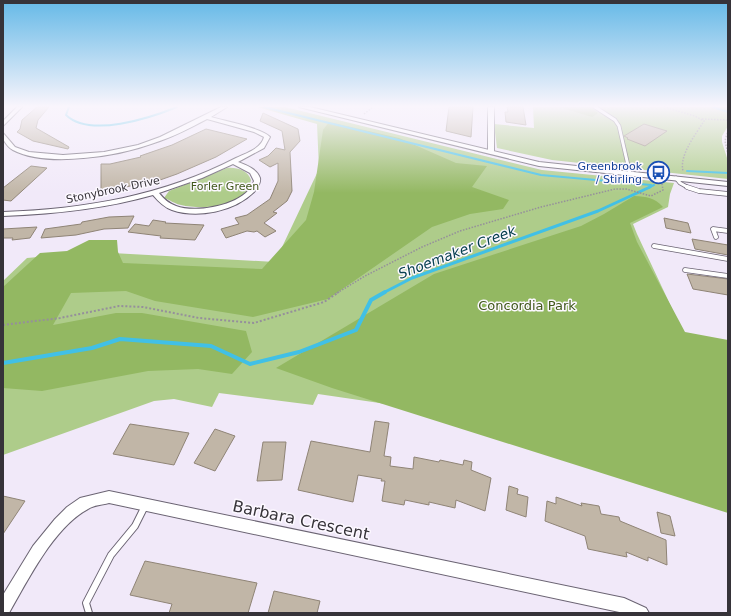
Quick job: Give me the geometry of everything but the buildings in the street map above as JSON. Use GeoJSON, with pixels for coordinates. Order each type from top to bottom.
{"type":"FeatureCollection","features":[{"type":"Feature","properties":{"kind":"street"},"geometry":{"type":"LineString","coordinates":[[3,136],[15,150],[32,155],[48,157],[90,156],[121,151],[152,143],[167,136]]}},
{"type":"Feature","properties":{"kind":"street","name":"Stonybrook Drive"},"geometry":{"type":"LineString","coordinates":[[3,214],[33,213],[84,208],[155,193],[195,180],[233,162],[262,147],[266,141],[266,136]]}},
{"type":"Feature","properties":{"kind":"street"},"geometry":{"type":"LineString","coordinates":[[423,136],[539,164],[728,184]]}},
{"type":"Feature","properties":{"kind":"street"},"geometry":{"type":"LineString","coordinates":[[491,136],[491,152]]}},
{"type":"Feature","properties":{"kind":"street"},"geometry":{"type":"LineString","coordinates":[[155,193],[159,200],[166,204],[189,210],[216,210],[229,206],[244,199],[250,194],[257,182],[257,177],[253,173],[233,162]]}},
{"type":"Feature","properties":{"kind":"street","name":"Barbara Crescent"},"geometry":{"type":"LineString","coordinates":[[3,609],[44,544],[60,523],[86,503],[109,497],[624,605],[641,613]]}},
{"type":"Feature","properties":{"kind":"lane"},"geometry":{"type":"LineString","coordinates":[[621,136],[630,174]]}},
{"type":"Feature","properties":{"kind":"lane"},"geometry":{"type":"LineString","coordinates":[[676,178],[680,185],[687,188],[728,194]]}},
{"type":"Feature","properties":{"kind":"lane"},"geometry":{"type":"LineString","coordinates":[[716,237],[713,229],[728,232]]}},
{"type":"Feature","properties":{"kind":"lane"},"geometry":{"type":"LineString","coordinates":[[654,246],[728,259]]}},
{"type":"Feature","properties":{"kind":"lane"},"geometry":{"type":"LineString","coordinates":[[685,270],[728,276]]}},
{"type":"Feature","properties":{"kind":"lane"},"geometry":{"type":"LineString","coordinates":[[89,613],[86,604],[111,555],[135,526],[146,504]]}},
{"type":"Feature","properties":{"kind":"path"},"geometry":{"type":"LineString","coordinates":[[687,180],[682,167],[685,154],[696,136]]}},
{"type":"Feature","properties":{"kind":"path"},"geometry":{"type":"LineString","coordinates":[[726,136],[725,141],[728,154]]}},
{"type":"Feature","properties":{"kind":"path"},"geometry":{"type":"LineString","coordinates":[[3,325],[60,318],[119,306],[143,307],[170,314],[198,318],[254,323],[324,302],[365,276],[422,247],[460,231],[490,221],[599,192],[620,188],[651,196],[663,190],[661,177]]}},
{"type":"Feature","properties":{"kind":"green space","name":"Concordia Park"},"geometry":{"type":"Polygon","coordinates":[[[318,136],[402,136],[542,170],[674,183],[670,194],[668,207],[633,224],[684,334],[448,413],[318,394],[313,405],[219,393],[212,407],[174,399],[154,401],[3,455],[3,281],[27,258],[94,252],[275,262],[319,169],[318,136]]]}},
{"type":"Feature","properties":{"kind":"green space"},"geometry":{"type":"Polygon","coordinates":[[[322,136],[389,136],[399,138],[456,163],[487,166],[472,187],[509,200],[503,209],[470,214],[432,227],[328,299],[253,317],[155,301],[126,291],[71,293],[53,325],[116,313],[142,313],[246,331],[252,352],[232,374],[198,369],[148,371],[42,391],[3,388],[3,287],[40,253],[67,251],[89,240],[117,240],[118,252],[123,263],[262,269],[306,220],[314,192],[322,136]]]}},
{"type":"Feature","properties":{"kind":"green space"},"geometry":{"type":"Polygon","coordinates":[[[495,136],[722,136],[722,142],[728,161],[728,179],[552,160],[497,148],[495,136]]]}},
{"type":"Feature","properties":{"kind":"green space","name":"Forler Green"},"geometry":{"type":"Polygon","coordinates":[[[227,168],[241,170],[247,174],[251,180],[247,189],[241,196],[232,202],[211,207],[190,207],[164,198],[169,191],[227,168]]]}},
{"type":"Feature","properties":{"kind":"green space"},"geometry":{"type":"Polygon","coordinates":[[[634,196],[650,198],[663,207],[630,223],[637,242],[685,332],[728,340],[728,513],[332,388],[276,368],[434,274],[581,226],[634,196]]]}},
{"type":"Feature","properties":{"kind":"waterway"},"geometry":{"type":"LineString","coordinates":[[381,136],[541,175],[651,185]]}},
{"type":"Feature","properties":{"kind":"waterway","name":"Shoemaker Creek"},"geometry":{"type":"LineString","coordinates":[[687,171],[728,173]]}},
{"type":"Feature","properties":{"kind":"waterway","name":"Shoemaker Creek"},"geometry":{"type":"LineString","coordinates":[[650,187],[654,185]]}},
{"type":"Feature","properties":{"kind":"waterway","name":"Shoemaker Creek"},"geometry":{"type":"LineString","coordinates":[[383,293],[412,278],[598,211],[650,187]]}},
{"type":"Feature","properties":{"kind":"waterway","name":"Shoemaker Creek"},"geometry":{"type":"LineString","coordinates":[[3,363],[92,348],[120,339],[211,346],[250,364],[299,352],[356,330],[371,300],[385,292]]}},
{"type":"Feature","properties":{"kind":"place","name":"Greenbrook / Stirling"},"geometry":{"type":"Point","coordinates":[658,172]}}]}
